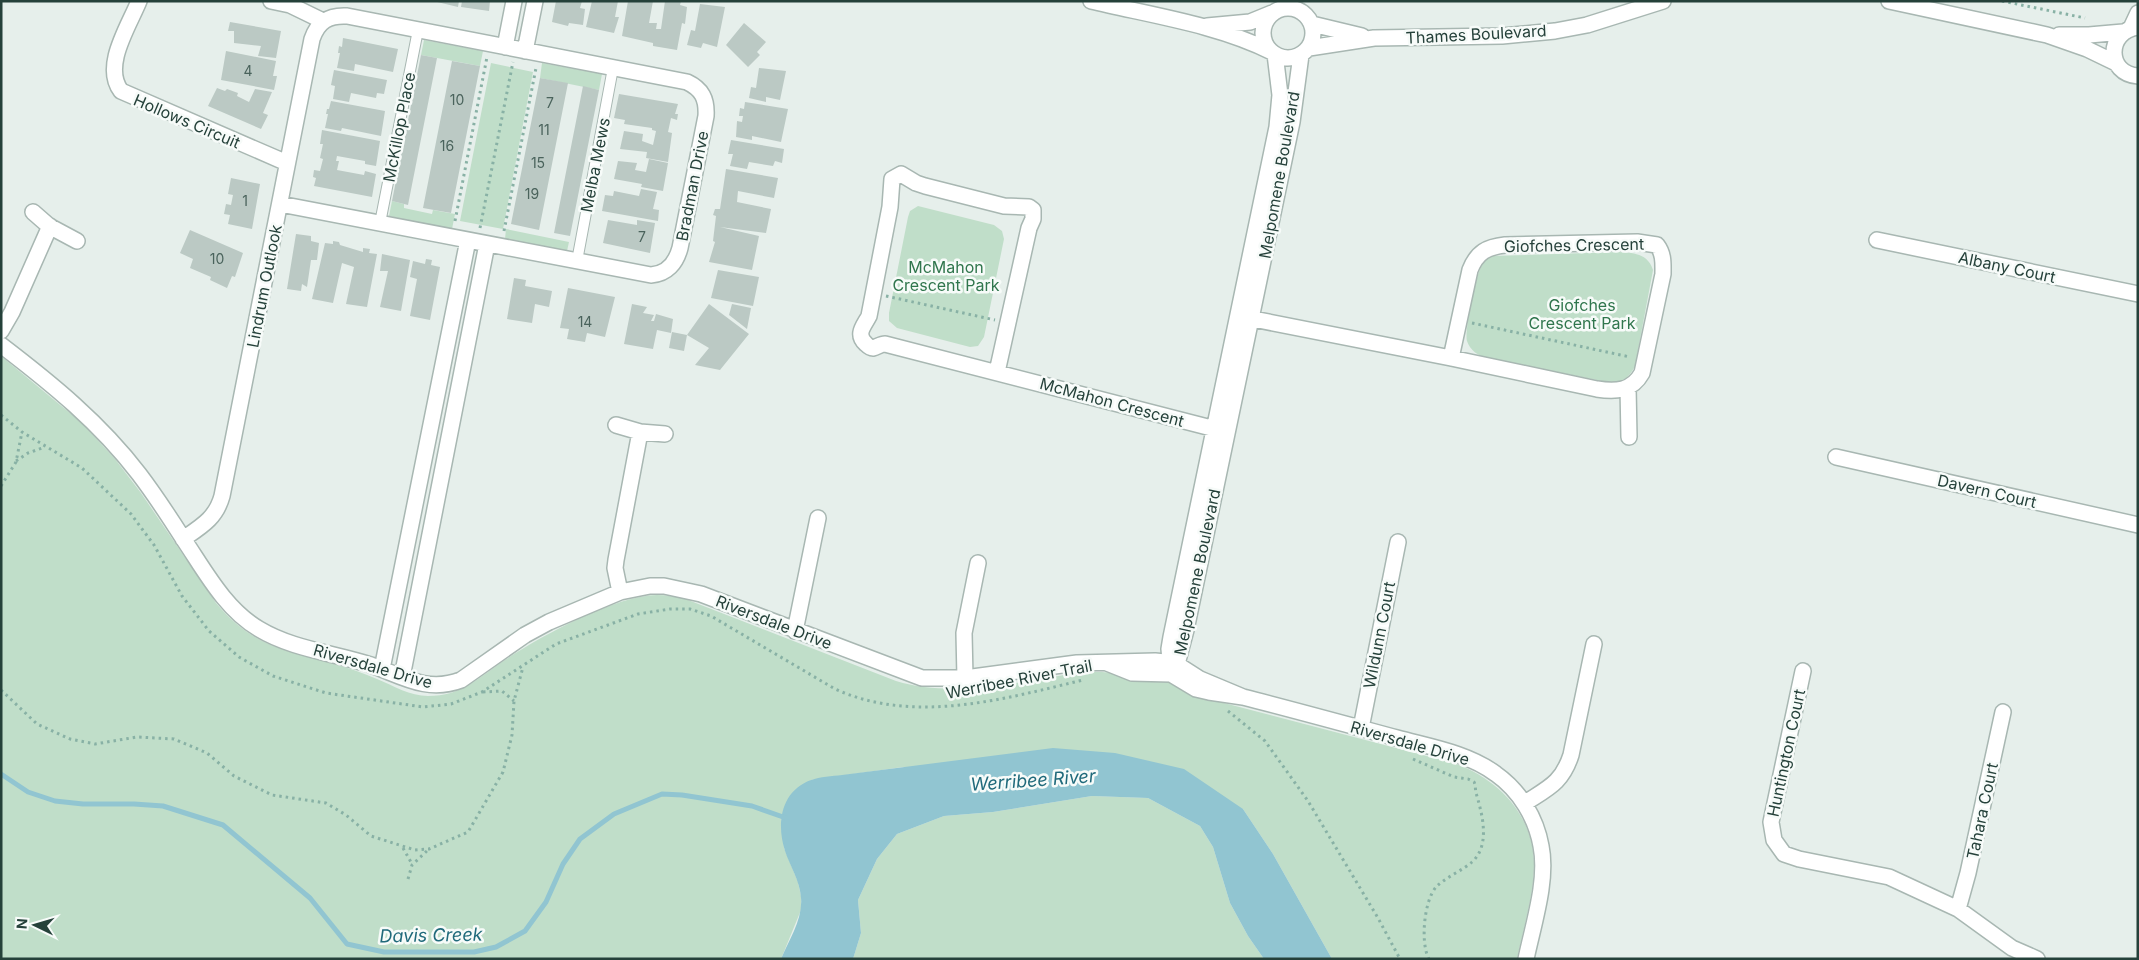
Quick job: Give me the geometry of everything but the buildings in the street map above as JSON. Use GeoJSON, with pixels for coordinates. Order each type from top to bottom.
{"type":"FeatureCollection","features":[{"type":"Feature","properties":{"kind":"street","name":"Hollows Circuit"},"geometry":{"type":"LineString","coordinates":[[139,1],[116,58],[115,80],[121,91],[287,163]]}},
{"type":"Feature","properties":{"kind":"street"},"geometry":{"type":"LineString","coordinates":[[271,1],[290,4],[323,21]]}},
{"type":"Feature","properties":{"kind":"street"},"geometry":{"type":"LineString","coordinates":[[514,1],[515,49]]}},
{"type":"Feature","properties":{"kind":"street"},"geometry":{"type":"LineString","coordinates":[[515,49],[535,1]]}},
{"type":"Feature","properties":{"kind":"street"},"geometry":{"type":"LineString","coordinates":[[1091,1],[1198,26],[1251,42],[1288,58],[1305,51],[1312,40],[1306,13],[1291,7],[1276,8],[1250,22],[1198,26]]}},
{"type":"Feature","properties":{"kind":"street","name":"Thames Boulevard"},"geometry":{"type":"LineString","coordinates":[[1305,51],[1374,38],[1530,34],[1587,25],[1663,1]]}},
{"type":"Feature","properties":{"kind":"street"},"geometry":{"type":"LineString","coordinates":[[1889,1],[2047,35],[2087,49],[2116,63],[2127,74],[2138,76]]}},
{"type":"Feature","properties":{"kind":"street"},"geometry":{"type":"LineString","coordinates":[[1274,53],[1264,40],[1263,33],[1267,19],[1276,8]]}},
{"type":"Feature","properties":{"kind":"street","name":"Thames Boulevard"},"geometry":{"type":"LineString","coordinates":[[1306,13],[1374,38]]}},
{"type":"Feature","properties":{"kind":"street"},"geometry":{"type":"LineString","coordinates":[[2116,63],[2115,43],[2131,29],[2138,13]]}},
{"type":"Feature","properties":{"kind":"street","name":"Bradman Drive"},"geometry":{"type":"LineString","coordinates":[[280,204],[651,275],[658,275],[670,267],[680,248],[704,127],[705,102],[702,93],[694,86],[687,82],[347,16],[334,16],[323,21]]}},
{"type":"Feature","properties":{"kind":"street","name":"Lindrum Outlook"},"geometry":{"type":"LineString","coordinates":[[183,538],[212,518],[220,506],[312,39],[314,32],[323,21]]}},
{"type":"Feature","properties":{"kind":"street"},"geometry":{"type":"LineString","coordinates":[[2047,35],[2089,35],[2131,29]]}},
{"type":"Feature","properties":{"kind":"street","name":"Melpomene Boulevard"},"geometry":{"type":"LineString","coordinates":[[1244,317],[1292,122],[1305,51]]}},
{"type":"Feature","properties":{"kind":"street","name":"Melpomene Boulevard"},"geometry":{"type":"LineString","coordinates":[[1173,667],[1171,637],[1221,430],[1244,317],[1277,127],[1280,95],[1274,53]]}},
{"type":"Feature","properties":{"kind":"street","name":"McMahon Crescent"},"geometry":{"type":"LineString","coordinates":[[996,372],[1029,228],[1033,219],[1033,210],[1029,207],[1004,206],[925,186],[901,174],[892,179],[890,207],[869,316],[862,325],[860,333],[863,341],[869,346],[873,348],[885,344],[1221,430]]}},
{"type":"Feature","properties":{"kind":"street"},"geometry":{"type":"LineString","coordinates":[[33,212],[50,226],[77,241]]}},
{"type":"Feature","properties":{"kind":"street"},"geometry":{"type":"LineString","coordinates":[[1,331],[12,312],[50,226]]}},
{"type":"Feature","properties":{"kind":"street","name":"Albany Court"},"geometry":{"type":"LineString","coordinates":[[1877,240],[2138,294]]}},
{"type":"Feature","properties":{"kind":"street"},"geometry":{"type":"LineString","coordinates":[[382,669],[444,362],[477,242]]}},
{"type":"Feature","properties":{"kind":"street"},"geometry":{"type":"LineString","coordinates":[[402,677],[464,365],[477,242]]}},
{"type":"Feature","properties":{"kind":"street","name":"Giofches Crescent"},"geometry":{"type":"LineString","coordinates":[[1451,358],[1474,261],[1485,249],[1505,245],[1648,242],[1657,245],[1661,250],[1663,264],[1645,361],[1639,378],[1628,388]]}},
{"type":"Feature","properties":{"kind":"street"},"geometry":{"type":"LineString","coordinates":[[1244,317],[1597,389],[1610,391],[1628,388],[1629,437]]}},
{"type":"Feature","properties":{"kind":"street","name":"Riversdale Drive"},"geometry":{"type":"LineString","coordinates":[[1,345],[58,390],[104,432],[140,476],[220,593],[245,620],[259,630],[287,642],[382,669],[433,686],[461,680],[525,635],[549,622],[620,592],[650,586],[688,590],[914,676],[942,679],[965,678],[1077,663],[1105,662],[1132,673],[1173,667],[1196,689],[1241,704],[1361,728],[1460,755],[1482,765],[1508,783],[1525,804],[1542,847],[1540,887],[1526,959]]}},
{"type":"Feature","properties":{"kind":"street"},"geometry":{"type":"LineString","coordinates":[[444,362],[464,365]]}},
{"type":"Feature","properties":{"kind":"street"},"geometry":{"type":"LineString","coordinates":[[616,425],[640,432],[666,434]]}},
{"type":"Feature","properties":{"kind":"street"},"geometry":{"type":"LineString","coordinates":[[620,592],[615,568],[616,560],[640,432]]}},
{"type":"Feature","properties":{"kind":"street","name":"Davern Court"},"geometry":{"type":"LineString","coordinates":[[1836,457],[2138,525]]}},
{"type":"Feature","properties":{"kind":"street"},"geometry":{"type":"LineString","coordinates":[[795,631],[818,518]]}},
{"type":"Feature","properties":{"kind":"street"},"geometry":{"type":"LineString","coordinates":[[410,532],[429,536]]}},
{"type":"Feature","properties":{"kind":"street","name":"Wildunn Court"},"geometry":{"type":"LineString","coordinates":[[1361,728],[1398,542]]}},
{"type":"Feature","properties":{"kind":"street"},"geometry":{"type":"LineString","coordinates":[[965,678],[964,633],[978,563]]}},
{"type":"Feature","properties":{"kind":"street"},"geometry":{"type":"LineString","coordinates":[[1525,804],[1557,782],[1567,770],[1572,755],[1594,644]]}},
{"type":"Feature","properties":{"kind":"street","name":"Huntington Court"},"geometry":{"type":"LineString","coordinates":[[1803,671],[1771,822],[1774,840],[1784,854],[1799,859],[1889,877],[1958,909],[2012,948],[2037,959]]}},
{"type":"Feature","properties":{"kind":"street","name":"Tahara Court"},"geometry":{"type":"LineString","coordinates":[[1958,909],[1968,873],[2003,712]]}},
{"type":"Feature","properties":{"kind":"lane","name":"McKillop Place"},"geometry":{"type":"LineString","coordinates":[[380,223],[418,30]]}},
{"type":"Feature","properties":{"kind":"lane","name":"Melba Mews"},"geometry":{"type":"LineString","coordinates":[[577,261],[613,68]]}},
{"type":"Feature","properties":{"kind":"path"},"geometry":{"type":"LineString","coordinates":[[2002,1],[2088,19]]}},
{"type":"Feature","properties":{"kind":"path"},"geometry":{"type":"LineString","coordinates":[[455,221],[489,44]]}},
{"type":"Feature","properties":{"kind":"path"},"geometry":{"type":"LineString","coordinates":[[477,242],[515,49]]}},
{"type":"Feature","properties":{"kind":"path"},"geometry":{"type":"LineString","coordinates":[[873,293],[1008,323]]}},
{"type":"Feature","properties":{"kind":"path"},"geometry":{"type":"LineString","coordinates":[[1459,320],[1645,361]]}},
{"type":"Feature","properties":{"kind":"path","name":"Werribee River Trail"},"geometry":{"type":"LineString","coordinates":[[1,415],[22,432],[82,468],[131,514],[143,528],[182,596],[209,631],[238,657],[273,676],[326,692],[423,707],[451,704],[482,692],[556,644],[638,614],[670,609],[690,609],[711,616],[836,690],[855,698],[887,705],[952,706],[1005,697],[1086,679]]}},
{"type":"Feature","properties":{"kind":"path"},"geometry":{"type":"LineString","coordinates":[[1,486],[16,462],[22,432]]}},
{"type":"Feature","properties":{"kind":"path"},"geometry":{"type":"LineString","coordinates":[[16,462],[28,453],[45,447]]}},
{"type":"Feature","properties":{"kind":"path"},"geometry":{"type":"LineString","coordinates":[[1,690],[36,724],[70,739],[95,744],[137,737],[174,739],[207,753],[234,776],[272,795],[326,803],[346,815],[370,836],[415,850],[429,849],[468,832],[504,772],[512,736],[514,702],[523,666]]}},
{"type":"Feature","properties":{"kind":"path"},"geometry":{"type":"LineString","coordinates":[[482,692],[502,691],[514,702]]}},
{"type":"Feature","properties":{"kind":"path"},"geometry":{"type":"LineString","coordinates":[[1241,704],[1223,706],[1265,740],[1308,801],[1400,959]]}},
{"type":"Feature","properties":{"kind":"path"},"geometry":{"type":"LineString","coordinates":[[1406,757],[1454,777],[1474,782],[1484,818],[1482,845],[1473,862],[1456,871],[1436,888],[1429,904],[1423,930],[1425,952],[1429,959]]}},
{"type":"Feature","properties":{"kind":"path"},"geometry":{"type":"LineString","coordinates":[[403,847],[412,865]]}},
{"type":"Feature","properties":{"kind":"path"},"geometry":{"type":"LineString","coordinates":[[408,879],[412,865],[429,849]]}},
{"type":"Feature","properties":{"kind":"green space"},"geometry":{"type":"Polygon","coordinates":[[[424,40],[483,51],[480,66],[421,55],[424,40]]]}},
{"type":"Feature","properties":{"kind":"green space"},"geometry":{"type":"Polygon","coordinates":[[[491,63],[533,72],[503,229],[460,221],[491,63]]]}},
{"type":"Feature","properties":{"kind":"green space"},"geometry":{"type":"Polygon","coordinates":[[[542,63],[602,74],[599,90],[540,78],[542,63]]]}},
{"type":"Feature","properties":{"kind":"green space"},"geometry":{"type":"Polygon","coordinates":[[[392,201],[404,204],[404,208],[432,214],[433,210],[455,214],[452,229],[389,216],[392,201]]]}},
{"type":"Feature","properties":{"kind":"green space","name":"McMahon Crescent Park"},"geometry":{"type":"Polygon","coordinates":[[[918,206],[994,225],[1002,231],[1004,239],[984,337],[978,346],[970,347],[897,328],[889,321],[908,217],[910,211],[918,206]]]}},
{"type":"Feature","properties":{"kind":"green space"},"geometry":{"type":"Polygon","coordinates":[[[506,229],[569,242],[567,251],[505,239],[506,229]]]}},
{"type":"Feature","properties":{"kind":"green space","name":"Giofches Crescent Park"},"geometry":{"type":"Polygon","coordinates":[[[1619,252],[1640,255],[1648,261],[1653,270],[1635,366],[1629,376],[1623,380],[1612,383],[1487,358],[1480,356],[1470,347],[1467,336],[1474,292],[1482,265],[1490,257],[1619,252]]]}},
{"type":"Feature","properties":{"kind":"green space"},"geometry":{"type":"Polygon","coordinates":[[[1,356],[82,423],[115,459],[141,493],[216,603],[229,617],[256,638],[284,650],[356,671],[421,696],[440,695],[451,693],[469,685],[520,650],[578,619],[620,602],[660,595],[683,598],[896,681],[919,686],[942,688],[989,687],[1083,672],[1163,678],[1201,697],[1457,764],[1473,771],[1500,790],[1521,815],[1528,830],[1534,864],[1530,900],[1517,959],[1332,959],[1273,854],[1243,809],[903,767],[811,780],[781,816],[784,848],[798,882],[801,910],[781,959],[1,959],[1,356]]]}},
{"type":"Feature","properties":{"kind":"green space"},"geometry":{"type":"Polygon","coordinates":[[[1092,796],[1148,798],[1200,826],[1213,847],[1230,903],[1248,936],[1264,959],[853,959],[861,933],[858,900],[877,859],[897,834],[944,816],[993,812],[1092,796]]]}},
{"type":"Feature","properties":{"kind":"water","name":"Werribee River"},"geometry":{"type":"Polygon","coordinates":[[[1053,748],[1115,753],[1184,769],[1243,809],[1273,854],[1332,959],[1264,959],[1248,936],[1230,903],[1213,847],[1200,826],[1148,798],[1092,796],[993,812],[944,816],[897,834],[877,859],[858,900],[861,933],[853,959],[781,959],[800,914],[801,898],[799,886],[782,840],[781,819],[787,800],[801,785],[811,780],[826,777],[1053,748]]]}},
{"type":"Feature","properties":{"kind":"waterway","name":"Davis Creek"},"geometry":{"type":"LineString","coordinates":[[1,774],[28,792],[55,801],[83,804],[163,806],[223,825],[310,898],[347,944],[384,952],[474,952],[496,947],[525,931],[546,902],[563,864],[580,839],[614,814],[662,794],[682,795],[752,806],[786,818]]}}]}
